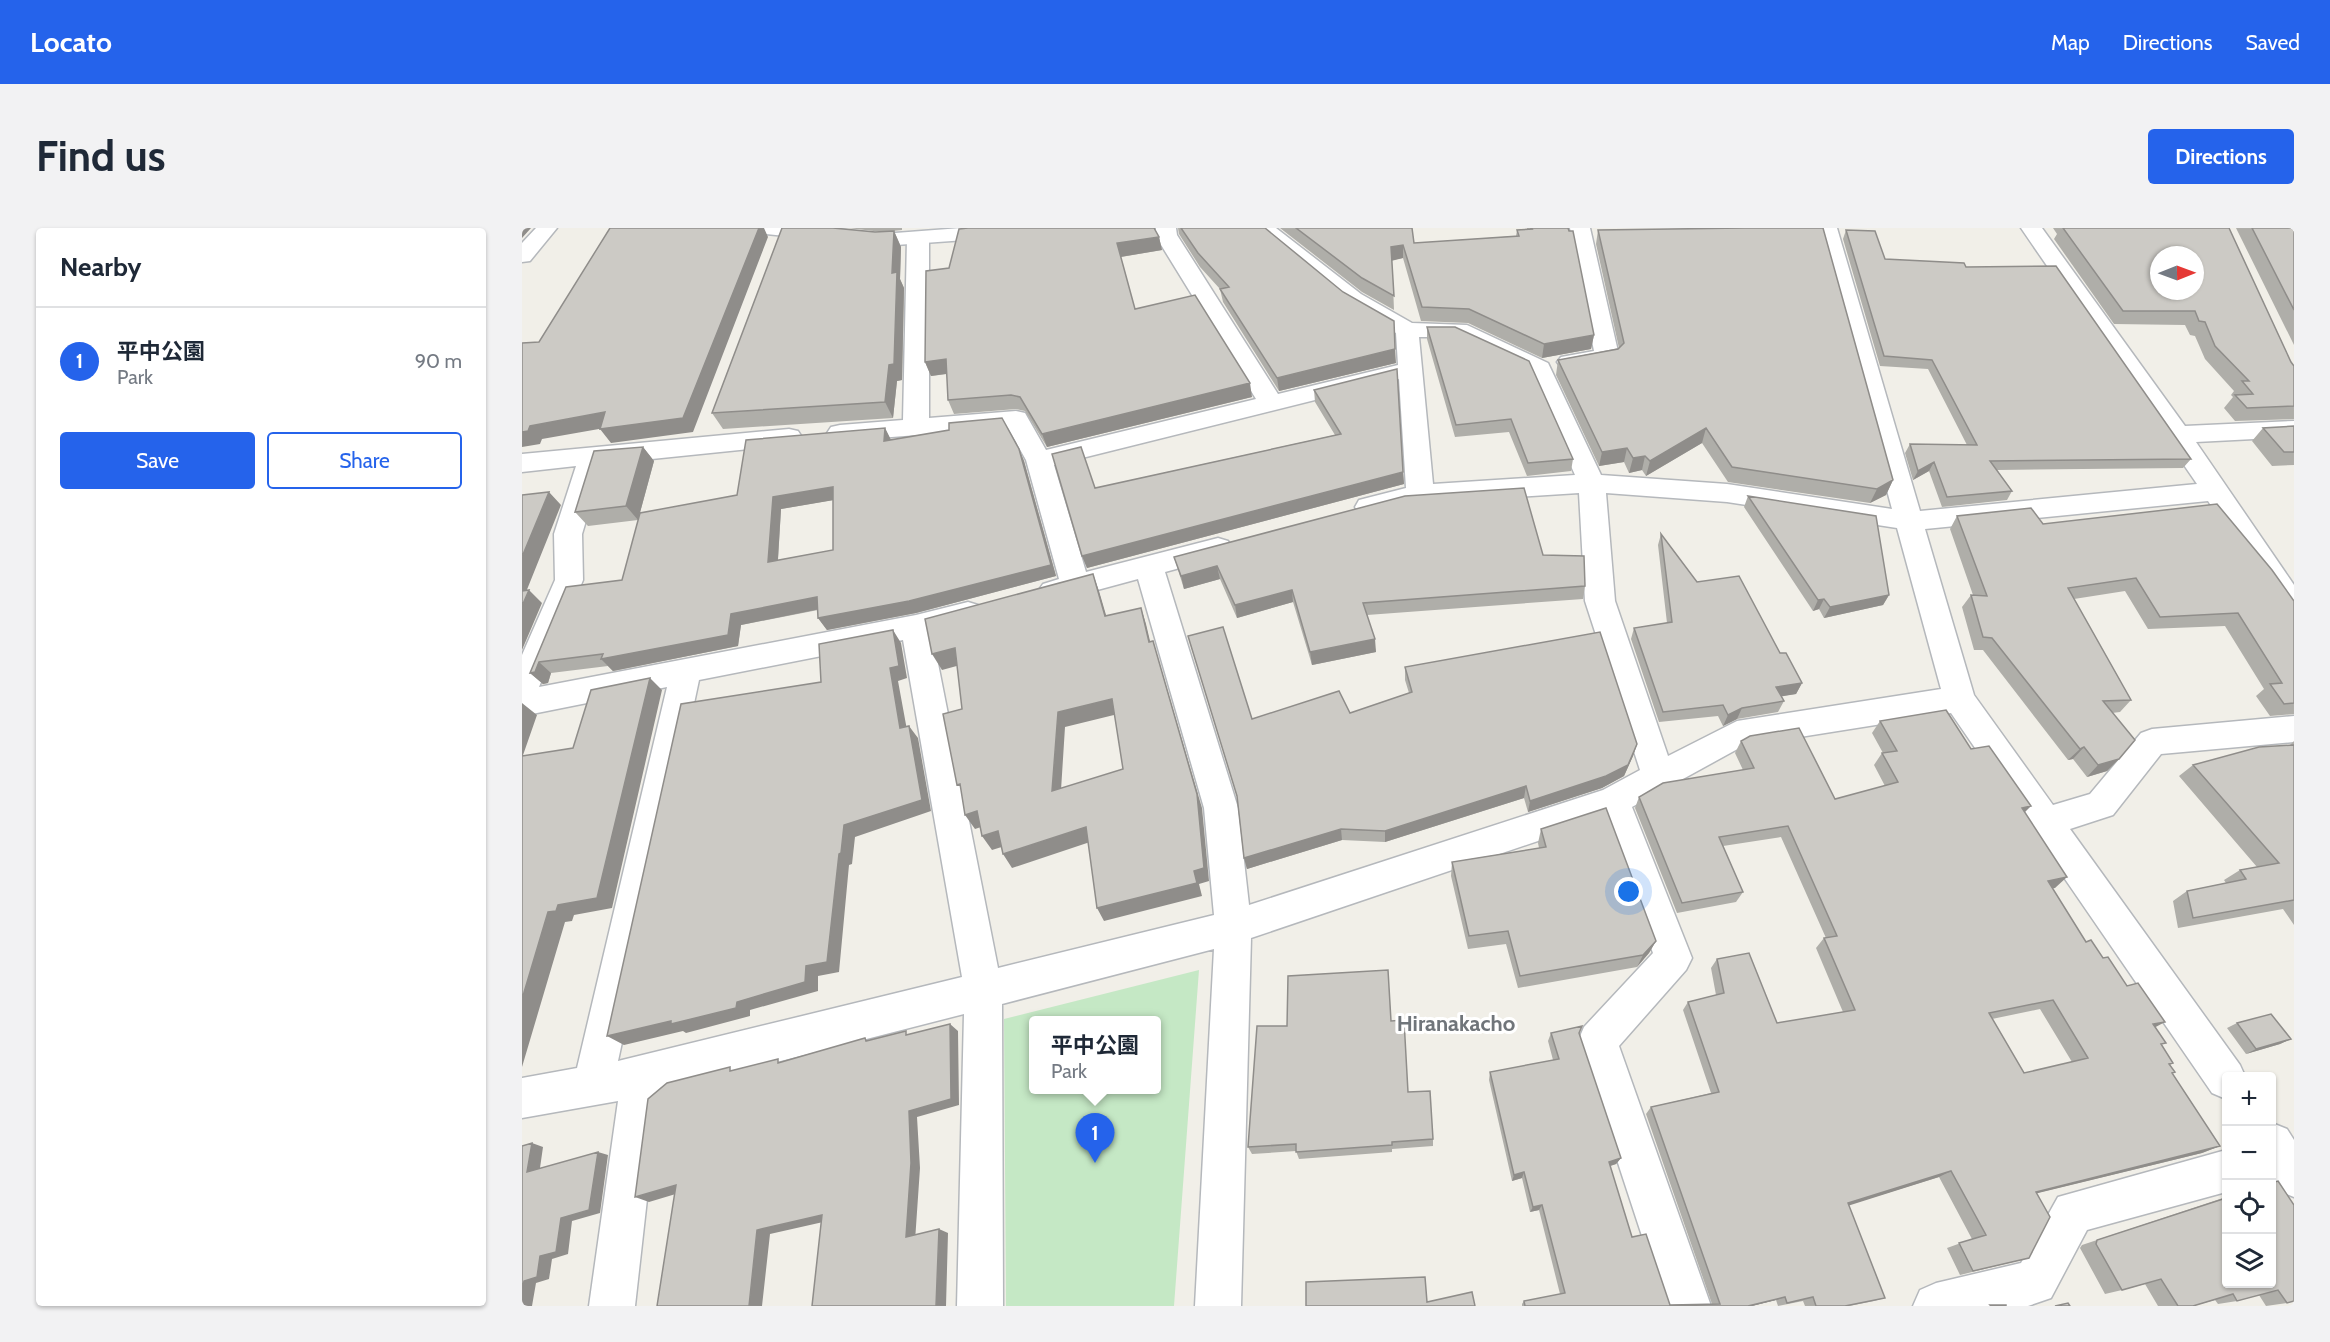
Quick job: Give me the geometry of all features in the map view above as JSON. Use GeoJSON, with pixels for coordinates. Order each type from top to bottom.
{"type":"FeatureCollection","features":[{"type":"Feature","properties":{"kind":"street"},"geometry":{"type":"LineString","coordinates":[[522,256],[547,228]]}},
{"type":"Feature","properties":{"kind":"street"},"geometry":{"type":"LineString","coordinates":[[774,253],[778,229],[882,240],[1047,228]]}},
{"type":"Feature","properties":{"kind":"street"},"geometry":{"type":"LineString","coordinates":[[1166,228],[1166,235],[1201,294],[1271,403]]}},
{"type":"Feature","properties":{"kind":"street"},"geometry":{"type":"LineString","coordinates":[[1263,228],[1353,299],[1407,330],[1459,330],[1539,368],[1607,356],[1580,228]]}},
{"type":"Feature","properties":{"kind":"street"},"geometry":{"type":"LineString","coordinates":[[1827,228],[1911,521],[1959,699],[2222,1073]]}},
{"type":"Feature","properties":{"kind":"street"},"geometry":{"type":"LineString","coordinates":[[2031,228],[2178,435],[2213,491],[2294,608]]}},
{"type":"Feature","properties":{"kind":"street"},"geometry":{"type":"LineString","coordinates":[[916,426],[918,239]]}},
{"type":"Feature","properties":{"kind":"street"},"geometry":{"type":"LineString","coordinates":[[1407,330],[1420,494]]}},
{"type":"Feature","properties":{"kind":"street"},"geometry":{"type":"LineString","coordinates":[[1539,368],[1592,483],[1600,601],[1658,776]]}},
{"type":"Feature","properties":{"kind":"street"},"geometry":{"type":"LineString","coordinates":[[1039,460],[1411,369]]}},
{"type":"Feature","properties":{"kind":"street"},"geometry":{"type":"LineString","coordinates":[[522,463],[593,456],[708,433],[816,435],[1016,419],[1039,460],[1075,585]]}},
{"type":"Feature","properties":{"kind":"street"},"geometry":{"type":"LineString","coordinates":[[2178,435],[2294,429]]}},
{"type":"Feature","properties":{"kind":"street"},"geometry":{"type":"LineString","coordinates":[[522,691],[569,580],[568,534],[593,456]]}},
{"type":"Feature","properties":{"kind":"street"},"geometry":{"type":"LineString","coordinates":[[1341,515],[1420,494],[1592,483],[1728,493],[1911,521],[2213,491]]}},
{"type":"Feature","properties":{"kind":"street"},"geometry":{"type":"LineString","coordinates":[[1030,597],[1239,542]]}},
{"type":"Feature","properties":{"kind":"street"},"geometry":{"type":"LineString","coordinates":[[1149,567],[1221,808],[1233,927],[1218,1306]]}},
{"type":"Feature","properties":{"kind":"street"},"geometry":{"type":"LineString","coordinates":[[522,703],[916,626],[996,606]]}},
{"type":"Feature","properties":{"kind":"street"},"geometry":{"type":"LineString","coordinates":[[916,626],[983,989],[980,1306]]}},
{"type":"Feature","properties":{"kind":"street"},"geometry":{"type":"LineString","coordinates":[[593,1086],[686,671]]}},
{"type":"Feature","properties":{"kind":"street"},"geometry":{"type":"LineString","coordinates":[[522,1098],[640,1077],[1233,927],[1613,801],[1737,734],[1959,699]]}},
{"type":"Feature","properties":{"kind":"street"},"geometry":{"type":"LineString","coordinates":[[2047,822],[2101,805],[2152,742],[2294,729]]}},
{"type":"Feature","properties":{"kind":"street"},"geometry":{"type":"LineString","coordinates":[[1613,801],[1673,958],[1598,1041],[1688,1306]]}},
{"type":"Feature","properties":{"kind":"street"},"geometry":{"type":"LineString","coordinates":[[612,1306],[640,1077]]}},
{"type":"Feature","properties":{"kind":"street"},"geometry":{"type":"LineString","coordinates":[[1936,1306],[2035,1282],[2073,1212],[2222,1172]]}},
{"type":"Feature","properties":{"kind":"green space"},"geometry":{"type":"Polygon","coordinates":[[[1199,970],[1174,1306],[1006,1306],[1004,1019],[1199,970]]]}},
{"type":"Feature","properties":{"kind":"building"},"geometry":{"type":"Polygon","coordinates":[[[610,228],[759,228],[683,418],[600,429],[605,412],[530,426],[528,431],[522,432],[522,343],[539,342],[610,228]]]}},
{"type":"Feature","properties":{"kind":"building"},"geometry":{"type":"Polygon","coordinates":[[[782,228],[894,231],[892,273],[897,272],[894,364],[889,365],[885,402],[712,413],[782,228]]]}},
{"type":"Feature","properties":{"kind":"building"},"geometry":{"type":"Polygon","coordinates":[[[1154,228],[1159,237],[1117,243],[1135,309],[1195,295],[1250,383],[1042,434],[1020,397],[1011,395],[948,400],[946,359],[925,362],[926,271],[949,268],[959,229],[1154,228]]]}},
{"type":"Feature","properties":{"kind":"building"},"geometry":{"type":"Polygon","coordinates":[[[1181,228],[1265,228],[1343,292],[1394,321],[1395,349],[1277,378],[1220,289],[1229,287],[1198,253],[1181,228]]]}},
{"type":"Feature","properties":{"kind":"building"},"geometry":{"type":"Polygon","coordinates":[[[1296,228],[1412,228],[1414,243],[1519,236],[1517,230],[1531,228],[1568,228],[1569,231],[1573,231],[1594,335],[1544,344],[1469,309],[1422,307],[1403,245],[1391,247],[1394,296],[1362,278],[1296,228]]]}},
{"type":"Feature","properties":{"kind":"building"},"geometry":{"type":"Polygon","coordinates":[[[1823,228],[1893,480],[1877,489],[1732,467],[1706,428],[1650,461],[1645,456],[1633,458],[1627,448],[1602,452],[1558,360],[1618,349],[1624,343],[1598,230],[1823,228]]]}},
{"type":"Feature","properties":{"kind":"building"},"geometry":{"type":"Polygon","coordinates":[[[2063,228],[2229,228],[2294,366],[2294,406],[2247,408],[2235,395],[2253,394],[2242,381],[2249,381],[2215,346],[2205,322],[2199,321],[2195,311],[2123,311],[2063,228]]]}},
{"type":"Feature","properties":{"kind":"building"},"geometry":{"type":"Polygon","coordinates":[[[2252,228],[2294,228],[2294,310],[2252,228]]]}},
{"type":"Feature","properties":{"kind":"building"},"geometry":{"type":"Polygon","coordinates":[[[1846,230],[1875,231],[1885,259],[1964,263],[1966,267],[2056,266],[2191,459],[1990,461],[2012,491],[1947,497],[1934,462],[1918,471],[1910,444],[1977,445],[1932,360],[1884,356],[1846,230]]]}},
{"type":"Feature","properties":{"kind":"building"},"geometry":{"type":"Polygon","coordinates":[[[1427,327],[1455,327],[1529,361],[1573,459],[1528,463],[1511,419],[1456,425],[1427,327]]]}},
{"type":"Feature","properties":{"kind":"building"},"geometry":{"type":"Polygon","coordinates":[[[1397,369],[1403,472],[1082,556],[1052,454],[1081,447],[1095,488],[1341,434],[1314,390],[1397,369]]]}},
{"type":"Feature","properties":{"kind":"building"},"geometry":{"type":"Polygon","coordinates":[[[1002,418],[1019,449],[1051,565],[909,601],[818,618],[817,597],[731,614],[728,635],[601,659],[603,654],[539,662],[535,672],[530,673],[566,587],[622,580],[640,513],[737,495],[746,440],[885,428],[884,441],[949,430],[949,423],[1002,418]],[[833,487],[773,497],[768,562],[833,550],[833,487]]]}},
{"type":"Feature","properties":{"kind":"building"},"geometry":{"type":"Polygon","coordinates":[[[2294,426],[2294,452],[2284,452],[2263,428],[2294,426]]]}},
{"type":"Feature","properties":{"kind":"building"},"geometry":{"type":"Polygon","coordinates":[[[643,447],[626,506],[575,512],[594,451],[643,447]]]}},
{"type":"Feature","properties":{"kind":"building"},"geometry":{"type":"Polygon","coordinates":[[[1524,488],[1543,555],[1584,556],[1585,586],[1363,603],[1375,639],[1310,652],[1292,590],[1235,605],[1217,566],[1181,576],[1174,557],[1405,496],[1524,488]]]}},
{"type":"Feature","properties":{"kind":"building"},"geometry":{"type":"Polygon","coordinates":[[[549,492],[522,557],[522,495],[549,492]]]}},
{"type":"Feature","properties":{"kind":"building"},"geometry":{"type":"Polygon","coordinates":[[[1748,496],[1876,516],[1889,595],[1830,607],[1824,599],[1818,600],[1748,496]]]}},
{"type":"Feature","properties":{"kind":"building"},"geometry":{"type":"Polygon","coordinates":[[[2217,504],[2272,570],[2294,601],[2294,703],[2284,704],[2270,684],[2282,683],[2238,613],[2160,617],[2136,578],[2068,588],[2131,700],[2103,701],[2135,740],[2119,759],[2098,765],[2084,747],[2080,749],[1992,638],[1983,637],[1971,595],[1987,596],[1957,516],[2031,508],[2043,524],[2217,504]]]}},
{"type":"Feature","properties":{"kind":"building"},"geometry":{"type":"Polygon","coordinates":[[[1661,534],[1697,582],[1739,576],[1780,653],[1786,653],[1802,683],[1776,687],[1784,701],[1742,708],[1728,715],[1723,705],[1663,712],[1634,628],[1672,622],[1661,534]]]}},
{"type":"Feature","properties":{"kind":"building"},"geometry":{"type":"Polygon","coordinates":[[[1093,574],[1105,616],[1141,608],[1149,642],[1153,641],[1197,794],[1204,868],[1194,871],[1197,883],[1097,908],[1086,827],[1003,854],[998,831],[982,836],[977,811],[965,815],[943,714],[962,709],[955,648],[932,654],[925,619],[1093,574]],[[1112,699],[1058,712],[1052,791],[1123,769],[1112,699]]]}},
{"type":"Feature","properties":{"kind":"building"},"geometry":{"type":"Polygon","coordinates":[[[529,590],[522,606],[522,591],[529,590]]]}},
{"type":"Feature","properties":{"kind":"building"},"geometry":{"type":"Polygon","coordinates":[[[1223,627],[1252,719],[1339,691],[1350,713],[1412,692],[1405,667],[1600,632],[1637,744],[1628,765],[1606,776],[1530,801],[1526,786],[1385,831],[1341,829],[1244,858],[1237,796],[1188,636],[1223,627]]]}},
{"type":"Feature","properties":{"kind":"building"},"geometry":{"type":"Polygon","coordinates":[[[893,630],[899,666],[890,668],[900,728],[909,726],[922,800],[844,825],[827,962],[806,966],[805,982],[737,1002],[736,1008],[671,1024],[671,1021],[607,1036],[681,704],[821,682],[819,644],[893,630]]]}},
{"type":"Feature","properties":{"kind":"building"},"geometry":{"type":"Polygon","coordinates":[[[650,678],[597,898],[558,905],[556,911],[548,912],[522,999],[522,756],[573,748],[591,690],[650,678]]]}},
{"type":"Feature","properties":{"kind":"building"},"geometry":{"type":"Polygon","coordinates":[[[1946,710],[1971,749],[1989,746],[2031,806],[2022,808],[2067,877],[2048,881],[2086,942],[2091,940],[2103,958],[2108,957],[2127,986],[2138,983],[2165,1022],[2153,1024],[2166,1043],[2161,1044],[2173,1063],[2169,1064],[2175,1072],[2172,1073],[2220,1146],[2036,1192],[2050,1217],[2029,1258],[1973,1271],[1959,1243],[1986,1235],[1951,1171],[1848,1203],[1885,1298],[1845,1306],[1816,1306],[1813,1297],[1787,1303],[1785,1297],[1748,1306],[1525,1306],[1524,1301],[1565,1293],[1542,1205],[1533,1207],[1524,1172],[1514,1175],[1490,1072],[1559,1059],[1551,1033],[1582,1026],[1579,1033],[1621,1158],[1609,1162],[1632,1237],[1646,1234],[1670,1305],[1720,1304],[1651,1107],[1719,1092],[1688,1002],[1724,993],[1717,959],[1749,953],[1777,1023],[1855,1010],[1824,938],[1837,936],[1788,826],[1719,837],[1743,892],[1682,903],[1639,797],[1663,783],[1754,768],[1741,741],[1750,736],[1799,728],[1835,799],[1898,782],[1882,753],[1897,751],[1880,721],[1946,710]],[[2053,1000],[1989,1013],[2024,1073],[2088,1058],[2053,1000]]]}},
{"type":"Feature","properties":{"kind":"building"},"geometry":{"type":"Polygon","coordinates":[[[2294,745],[2294,900],[2193,918],[2187,891],[2246,879],[2240,870],[2279,863],[2193,765],[2259,747],[2294,745]]]}},
{"type":"Feature","properties":{"kind":"building"},"geometry":{"type":"Polygon","coordinates":[[[1606,808],[1656,941],[1643,955],[1520,976],[1508,931],[1469,936],[1452,862],[1546,847],[1541,829],[1606,808]]]}},
{"type":"Feature","properties":{"kind":"building"},"geometry":{"type":"Polygon","coordinates":[[[1388,970],[1391,1021],[1404,1020],[1408,1092],[1430,1091],[1433,1139],[1392,1142],[1392,1145],[1296,1152],[1296,1144],[1248,1147],[1257,1026],[1287,1026],[1288,976],[1388,970]]]}},
{"type":"Feature","properties":{"kind":"building"},"geometry":{"type":"Polygon","coordinates":[[[2271,1014],[2291,1039],[2256,1049],[2237,1023],[2271,1014]]]}},
{"type":"Feature","properties":{"kind":"building"},"geometry":{"type":"Polygon","coordinates":[[[950,1024],[951,1099],[909,1111],[911,1163],[906,1237],[939,1229],[936,1306],[812,1306],[822,1215],[757,1230],[749,1306],[657,1306],[676,1185],[635,1197],[648,1099],[667,1083],[730,1067],[730,1071],[778,1059],[778,1063],[865,1038],[866,1041],[906,1031],[906,1035],[950,1024]]]}},
{"type":"Feature","properties":{"kind":"building"},"geometry":{"type":"Polygon","coordinates":[[[532,1143],[527,1172],[598,1152],[589,1210],[561,1218],[556,1252],[540,1256],[537,1277],[524,1281],[522,1290],[522,1146],[532,1143]]]}},
{"type":"Feature","properties":{"kind":"building"},"geometry":{"type":"Polygon","coordinates":[[[2278,1181],[2294,1205],[2294,1301],[2287,1303],[2278,1290],[2237,1301],[2233,1294],[2193,1306],[2178,1306],[2161,1279],[2122,1290],[2096,1244],[2097,1240],[2222,1199],[2222,1288],[2276,1288],[2276,1182],[2278,1181]]]}},
{"type":"Feature","properties":{"kind":"building"},"geometry":{"type":"Polygon","coordinates":[[[1425,1277],[1427,1302],[1472,1292],[1475,1306],[1306,1306],[1306,1282],[1425,1277]]]}},
{"type":"Feature","properties":{"kind":"place","name":"平中公園"},"geometry":{"type":"Point","coordinates":[1095,1163]}},
{"type":"Feature","properties":{"kind":"district","name":"Hiranakacho"},"geometry":{"type":"Point","coordinates":[1456,1023]}}]}
